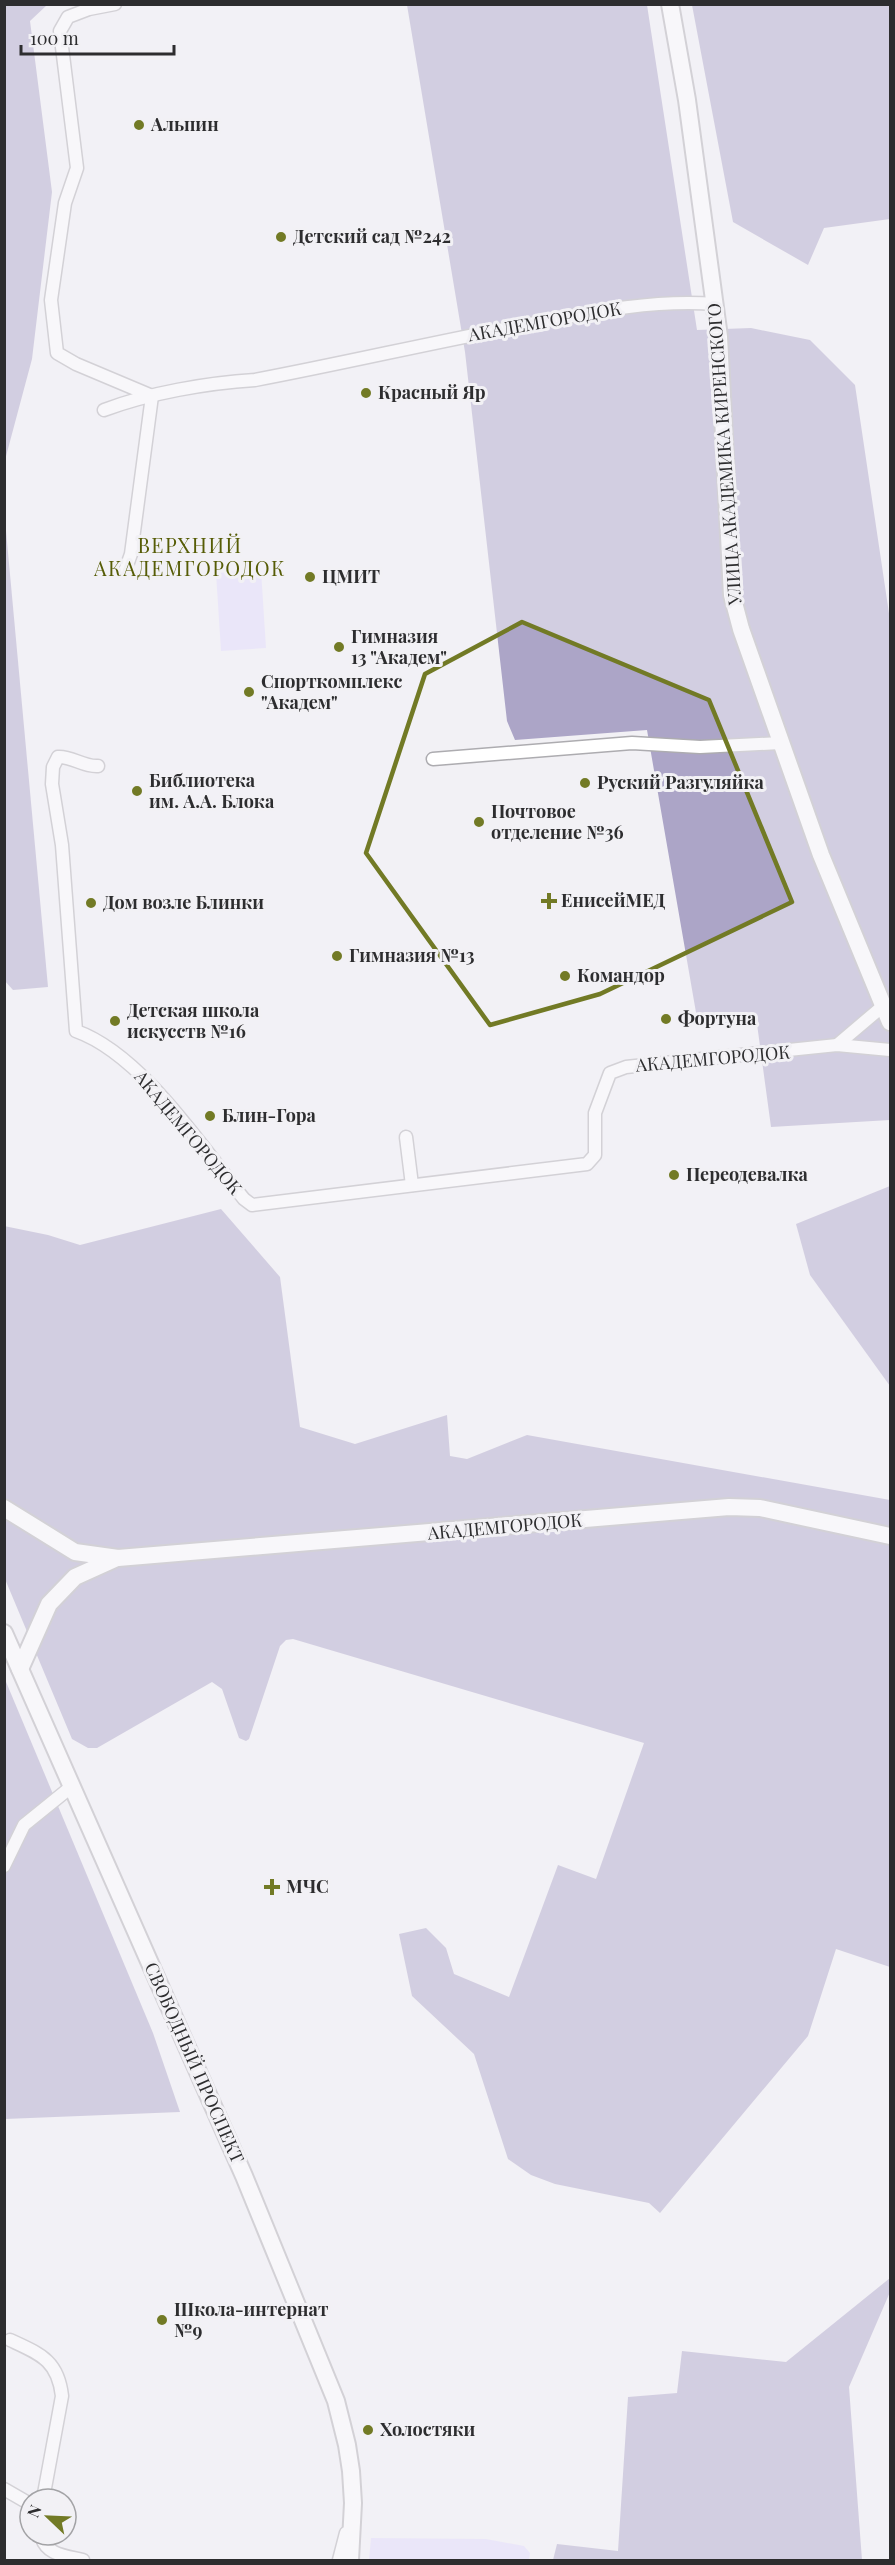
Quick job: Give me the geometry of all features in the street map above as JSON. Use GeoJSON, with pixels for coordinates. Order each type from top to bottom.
{"type":"FeatureCollection","features":[{"type":"Feature","properties":{"kind":"main road","name":"УЛИЦА АКАДЕМИКА КИРЕНСКОГО"},"geometry":{"type":"LineString","coordinates":[[670,4],[687,100],[719,337],[732,594],[741,629],[780,743],[840,904],[891,1022]]}},
{"type":"Feature","properties":{"kind":"main road","name":"АКАДЕМГОРОДОК"},"geometry":{"type":"LineString","coordinates":[[118,1558],[729,1507],[760,1508],[891,1536]]}},
{"type":"Feature","properties":{"kind":"main road"},"geometry":{"type":"LineString","coordinates":[[4,1508],[75,1552],[118,1558]]}},
{"type":"Feature","properties":{"kind":"main road"},"geometry":{"type":"LineString","coordinates":[[20,1669],[49,1604],[75,1577],[118,1558]]}},
{"type":"Feature","properties":{"kind":"main road","name":"СВОБОДНЫЙ ПРОСПЕКТ"},"geometry":{"type":"LineString","coordinates":[[4,1633],[244,2176],[336,2401],[347,2445],[353,2503],[350,2560]]}},
{"type":"Feature","properties":{"kind":"street"},"geometry":{"type":"LineString","coordinates":[[115,4],[68,16],[60,31],[77,168],[65,203],[51,300],[57,353],[76,364],[152,396],[131,554],[125,571]]}},
{"type":"Feature","properties":{"kind":"street","name":"АКАДЕМГОРОДОК"},"geometry":{"type":"LineString","coordinates":[[104,410],[131,399],[233,381],[255,380],[599,310],[696,303],[715,304]]}},
{"type":"Feature","properties":{"kind":"street"},"geometry":{"type":"LineString","coordinates":[[433,759],[632,743],[700,747],[780,743]]}},
{"type":"Feature","properties":{"kind":"street","name":"АКАДЕМГОРОДОК"},"geometry":{"type":"LineString","coordinates":[[98,766],[58,757],[51,775],[62,845],[76,1031],[93,1037],[143,1076],[244,1199],[252,1205],[587,1164],[595,1155],[595,1113],[610,1073],[626,1067],[837,1045],[891,1050]]}},
{"type":"Feature","properties":{"kind":"street"},"geometry":{"type":"LineString","coordinates":[[837,1045],[883,1006]]}},
{"type":"Feature","properties":{"kind":"street"},"geometry":{"type":"LineString","coordinates":[[406,1137],[412,1185]]}},
{"type":"Feature","properties":{"kind":"street"},"geometry":{"type":"LineString","coordinates":[[4,1866],[24,1825],[71,1787]]}},
{"type":"Feature","properties":{"kind":"street"},"geometry":{"type":"LineString","coordinates":[[10,2340],[45,2357],[60,2381],[62,2396],[45,2487]]}},
{"type":"Feature","properties":{"kind":"street"},"geometry":{"type":"LineString","coordinates":[[4,2489],[18,2497]]}},
{"type":"Feature","properties":{"kind":"street"},"geometry":{"type":"LineString","coordinates":[[339,2560],[353,2503]]}},
{"type":"Feature","properties":{"kind":"street"},"geometry":{"type":"LineString","coordinates":[[48,2547],[53,2553],[83,2560]]}},
{"type":"Feature","properties":{"kind":"highlighted area"},"geometry":{"type":"Polygon","coordinates":[[[522,622],[709,700],[792,902],[600,994],[490,1025],[366,853],[425,674],[522,622]]]}},
{"type":"Feature","properties":{"kind":"shaded area"},"geometry":{"type":"Polygon","coordinates":[[[5,4],[47,5],[30,21],[52,192],[32,359],[5,460],[5,4]]]}},
{"type":"Feature","properties":{"kind":"shaded area"},"geometry":{"type":"Polygon","coordinates":[[[407,5],[647,5],[697,330],[751,328],[810,340],[855,385],[890,620],[890,1120],[771,1127],[757,1024],[698,1024],[647,730],[515,740],[507,721],[465,352],[407,5]]]}},
{"type":"Feature","properties":{"kind":"shaded area"},"geometry":{"type":"Polygon","coordinates":[[[692,5],[890,5],[890,219],[824,228],[808,265],[733,222],[692,5]]]}},
{"type":"Feature","properties":{"kind":"shaded area"},"geometry":{"type":"Polygon","coordinates":[[[5,520],[48,987],[13,990],[4,980],[5,520]]]}},
{"type":"Feature","properties":{"kind":"shaded area"},"geometry":{"type":"Polygon","coordinates":[[[261,570],[266,648],[221,651],[216,573],[261,570]]]}},
{"type":"Feature","properties":{"kind":"shaded area"},"geometry":{"type":"Polygon","coordinates":[[[890,1186],[890,1386],[810,1275],[796,1224],[890,1186]]]}},
{"type":"Feature","properties":{"kind":"shaded area"},"geometry":{"type":"Polygon","coordinates":[[[221,1209],[280,1277],[300,1427],[355,1444],[447,1415],[450,1456],[467,1459],[527,1435],[890,1500],[890,1967],[836,1949],[808,2036],[660,2213],[649,2203],[555,2184],[531,2175],[508,2159],[474,2054],[412,1996],[399,1934],[426,1928],[446,1948],[454,1974],[509,1997],[558,1865],[596,1879],[644,1743],[293,1639],[286,1640],[280,1646],[249,1739],[246,1741],[239,1738],[222,1689],[212,1682],[97,1748],[88,1748],[72,1739],[5,1579],[4,1226],[48,1235],[80,1245],[221,1209]]]}},
{"type":"Feature","properties":{"kind":"shaded area"},"geometry":{"type":"Polygon","coordinates":[[[4,1677],[153,2033],[180,2112],[5,2119],[4,1677]]]}},
{"type":"Feature","properties":{"kind":"shaded area"},"geometry":{"type":"Polygon","coordinates":[[[890,2278],[890,2292],[849,2387],[862,2560],[553,2560],[557,2544],[618,2551],[628,2397],[677,2393],[682,2351],[786,2362],[890,2278]]]}},
{"type":"Feature","properties":{"kind":"shaded area"},"geometry":{"type":"Polygon","coordinates":[[[371,2538],[486,2539],[524,2546],[530,2553],[529,2560],[369,2560],[371,2538]]]}},
{"type":"Feature","properties":{"kind":"place","name":"Альпин"},"geometry":{"type":"Point","coordinates":[139,125]}},
{"type":"Feature","properties":{"kind":"place","name":"Детский сад №242"},"geometry":{"type":"Point","coordinates":[281,237]}},
{"type":"Feature","properties":{"kind":"place","name":"Красный Яр"},"geometry":{"type":"Point","coordinates":[366,393]}},
{"type":"Feature","properties":{"kind":"place","name":"ЦМИТ"},"geometry":{"type":"Point","coordinates":[310,577]}},
{"type":"Feature","properties":{"kind":"place","name":"Гимназия 13 \"Академ\""},"geometry":{"type":"Point","coordinates":[339,647]}},
{"type":"Feature","properties":{"kind":"place","name":"Спорткомплекс \"Академ\""},"geometry":{"type":"Point","coordinates":[249,692]}},
{"type":"Feature","properties":{"kind":"place","name":"Руский Разгуляйка"},"geometry":{"type":"Point","coordinates":[585,783]}},
{"type":"Feature","properties":{"kind":"place","name":"Библиотека им. А.А. Блока"},"geometry":{"type":"Point","coordinates":[137,791]}},
{"type":"Feature","properties":{"kind":"place","name":"Почтовое отделение №36"},"geometry":{"type":"Point","coordinates":[479,822]}},
{"type":"Feature","properties":{"kind":"place","name":"ЕнисейМЕД"},"geometry":{"type":"Point","coordinates":[549,901]}},
{"type":"Feature","properties":{"kind":"place","name":"Дом возле Блинки"},"geometry":{"type":"Point","coordinates":[91,903]}},
{"type":"Feature","properties":{"kind":"place","name":"Гимназия №13"},"geometry":{"type":"Point","coordinates":[337,956]}},
{"type":"Feature","properties":{"kind":"place","name":"Командор"},"geometry":{"type":"Point","coordinates":[565,976]}},
{"type":"Feature","properties":{"kind":"place","name":"Фортуна"},"geometry":{"type":"Point","coordinates":[666,1019]}},
{"type":"Feature","properties":{"kind":"place","name":"Детская школа искусств №16"},"geometry":{"type":"Point","coordinates":[115,1021]}},
{"type":"Feature","properties":{"kind":"place","name":"Блин-Гора"},"geometry":{"type":"Point","coordinates":[210,1116]}},
{"type":"Feature","properties":{"kind":"place","name":"Переодевалка"},"geometry":{"type":"Point","coordinates":[674,1175]}},
{"type":"Feature","properties":{"kind":"place","name":"МЧС"},"geometry":{"type":"Point","coordinates":[272,1887]}},
{"type":"Feature","properties":{"kind":"place","name":"Школа-интернат №9"},"geometry":{"type":"Point","coordinates":[162,2320]}},
{"type":"Feature","properties":{"kind":"place","name":"Холостяки"},"geometry":{"type":"Point","coordinates":[368,2430]}},
{"type":"Feature","properties":{"kind":"district","name":"ВЕРХНИЙ АКАДЕМГОРОДОК"},"geometry":{"type":"Point","coordinates":[190,558]}}]}
